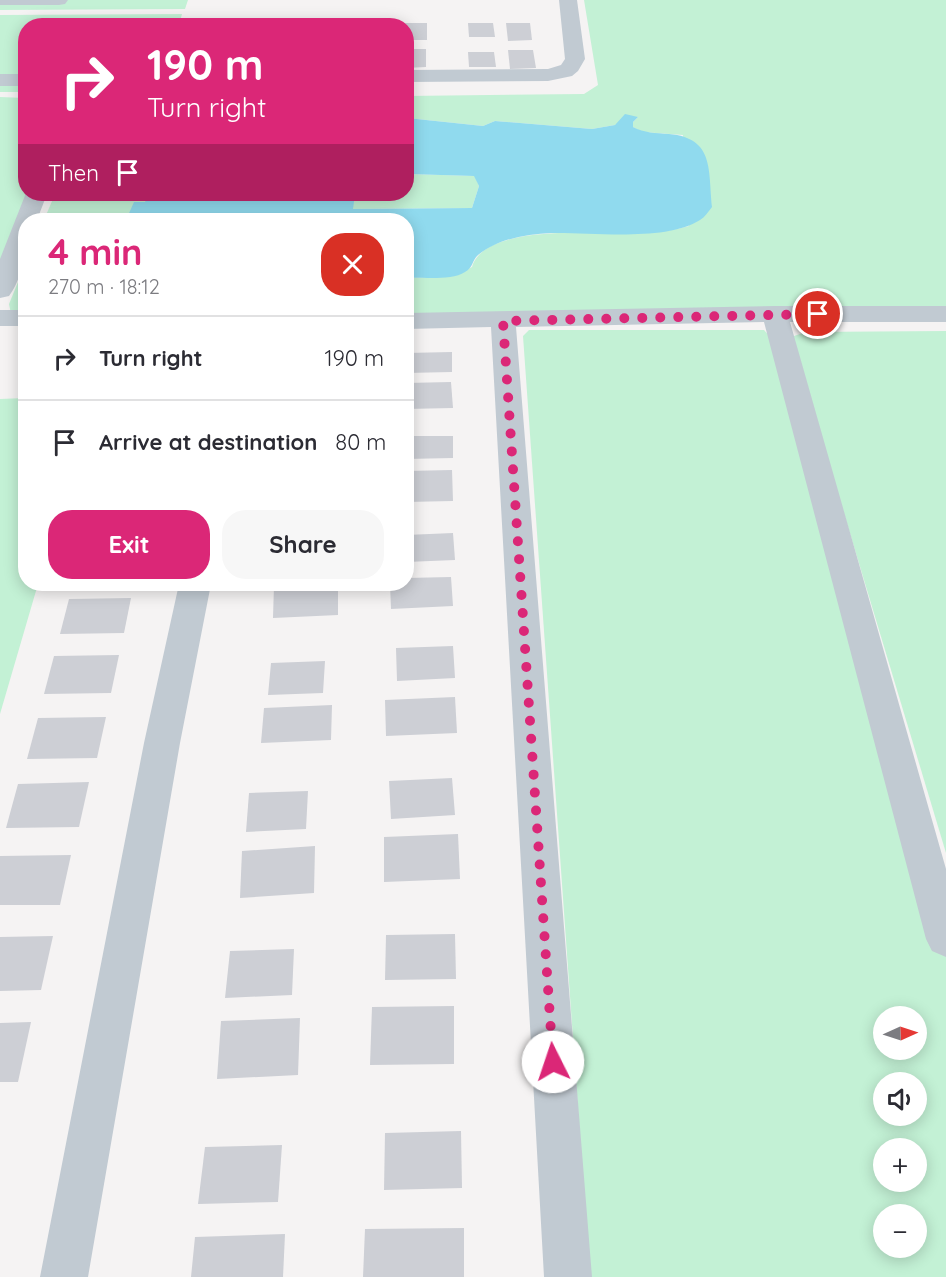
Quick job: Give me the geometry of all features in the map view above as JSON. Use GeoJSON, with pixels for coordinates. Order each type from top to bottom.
{"type":"FeatureCollection","features":[{"type":"Feature","properties":{"kind":"street"},"geometry":{"type":"LineString","coordinates":[[0,0],[58,0]]}},
{"type":"Feature","properties":{"kind":"street"},"geometry":{"type":"LineString","coordinates":[[414,76],[548,75],[566,72],[573,66],[575,59],[568,0]]}},
{"type":"Feature","properties":{"kind":"street"},"geometry":{"type":"LineString","coordinates":[[0,80],[18,80]]}},
{"type":"Feature","properties":{"kind":"street"},"geometry":{"type":"LineString","coordinates":[[0,291],[18,243]]}},
{"type":"Feature","properties":{"kind":"street"},"geometry":{"type":"LineString","coordinates":[[775,314],[946,939]]}},
{"type":"Feature","properties":{"kind":"street"},"geometry":{"type":"LineString","coordinates":[[414,321],[775,314],[946,314]]}},
{"type":"Feature","properties":{"kind":"street"},"geometry":{"type":"LineString","coordinates":[[0,318],[18,318]]}},
{"type":"Feature","properties":{"kind":"street"},"geometry":{"type":"LineString","coordinates":[[503,321],[568,1277]]}},
{"type":"Feature","properties":{"kind":"street"},"geometry":{"type":"LineString","coordinates":[[64,1277],[162,743],[194,591]]}},
{"type":"Feature","properties":{"kind":"green space"},"geometry":{"type":"Polygon","coordinates":[[[0,0],[188,0],[185,9],[0,10],[0,0]]]}},
{"type":"Feature","properties":{"kind":"green space"},"geometry":{"type":"Polygon","coordinates":[[[584,0],[946,0],[946,317],[414,321],[414,278],[453,276],[472,267],[482,252],[499,243],[522,237],[549,234],[644,233],[689,226],[683,135],[642,132],[633,127],[633,122],[638,117],[615,125],[592,129],[495,121],[483,126],[414,119],[414,96],[584,94],[598,85],[584,0]]]}},
{"type":"Feature","properties":{"kind":"green space"},"geometry":{"type":"Polygon","coordinates":[[[182,14],[181,18],[18,18],[18,92],[0,92],[0,15],[182,14]]]}},
{"type":"Feature","properties":{"kind":"green space"},"geometry":{"type":"Polygon","coordinates":[[[0,97],[18,98],[18,201],[36,201],[31,213],[18,213],[18,241],[0,287],[0,97]]]}},
{"type":"Feature","properties":{"kind":"green space"},"geometry":{"type":"Polygon","coordinates":[[[414,174],[475,176],[479,186],[472,208],[352,209],[354,201],[414,201],[414,174]]]}},
{"type":"Feature","properties":{"kind":"green space"},"geometry":{"type":"Polygon","coordinates":[[[52,201],[146,201],[134,213],[47,213],[52,201]]]}},
{"type":"Feature","properties":{"kind":"green space"},"geometry":{"type":"Polygon","coordinates":[[[18,282],[18,318],[11,314],[9,304],[18,282]]]}},
{"type":"Feature","properties":{"kind":"green space"},"geometry":{"type":"Polygon","coordinates":[[[529,330],[764,330],[772,339],[946,957],[946,1277],[590,1277],[523,336],[529,330]]]}},
{"type":"Feature","properties":{"kind":"green space"},"geometry":{"type":"Polygon","coordinates":[[[946,331],[946,853],[794,347],[794,336],[806,332],[946,331]]]}},
{"type":"Feature","properties":{"kind":"green space"},"geometry":{"type":"Polygon","coordinates":[[[18,398],[18,591],[36,591],[0,714],[0,399],[18,398]]]}},
{"type":"Feature","properties":{"kind":"water"},"geometry":{"type":"Polygon","coordinates":[[[625,114],[638,117],[633,122],[633,127],[637,129],[684,137],[695,142],[702,149],[709,169],[712,207],[702,219],[685,227],[648,234],[551,233],[522,236],[494,245],[476,257],[468,270],[459,275],[445,278],[414,278],[414,213],[129,213],[134,202],[146,201],[354,201],[353,209],[472,208],[479,186],[474,176],[414,174],[414,119],[483,126],[495,121],[592,129],[615,125],[625,114]]]}},
{"type":"Feature","properties":{"kind":"building"},"geometry":{"type":"Polygon","coordinates":[[[414,23],[427,23],[427,40],[414,40],[414,23]]]}},
{"type":"Feature","properties":{"kind":"building"},"geometry":{"type":"Polygon","coordinates":[[[468,23],[493,23],[495,37],[469,37],[468,23]]]}},
{"type":"Feature","properties":{"kind":"building"},"geometry":{"type":"Polygon","coordinates":[[[506,23],[530,23],[532,40],[508,41],[506,23]]]}},
{"type":"Feature","properties":{"kind":"building"},"geometry":{"type":"Polygon","coordinates":[[[414,49],[426,49],[426,67],[414,68],[414,49]]]}},
{"type":"Feature","properties":{"kind":"building"},"geometry":{"type":"Polygon","coordinates":[[[508,50],[533,50],[536,68],[510,69],[508,50]]]}},
{"type":"Feature","properties":{"kind":"building"},"geometry":{"type":"Polygon","coordinates":[[[468,52],[494,52],[496,67],[469,67],[468,52]]]}},
{"type":"Feature","properties":{"kind":"building"},"geometry":{"type":"Polygon","coordinates":[[[452,352],[452,372],[414,373],[414,353],[452,352]]]}},
{"type":"Feature","properties":{"kind":"building"},"geometry":{"type":"Polygon","coordinates":[[[451,382],[453,408],[414,409],[414,383],[451,382]]]}},
{"type":"Feature","properties":{"kind":"building"},"geometry":{"type":"Polygon","coordinates":[[[414,436],[453,436],[453,458],[414,459],[414,436]]]}},
{"type":"Feature","properties":{"kind":"building"},"geometry":{"type":"Polygon","coordinates":[[[452,470],[453,501],[414,502],[414,471],[452,470]]]}},
{"type":"Feature","properties":{"kind":"building"},"geometry":{"type":"Polygon","coordinates":[[[453,533],[455,560],[414,562],[414,535],[453,533]]]}},
{"type":"Feature","properties":{"kind":"building"},"geometry":{"type":"Polygon","coordinates":[[[451,577],[453,606],[391,609],[390,591],[414,591],[414,578],[451,577]]]}},
{"type":"Feature","properties":{"kind":"building"},"geometry":{"type":"Polygon","coordinates":[[[274,591],[338,591],[338,615],[273,618],[274,591]]]}},
{"type":"Feature","properties":{"kind":"building"},"geometry":{"type":"Polygon","coordinates":[[[131,598],[124,633],[60,634],[69,599],[131,598]]]}},
{"type":"Feature","properties":{"kind":"building"},"geometry":{"type":"Polygon","coordinates":[[[453,646],[455,678],[397,681],[396,648],[453,646]]]}},
{"type":"Feature","properties":{"kind":"building"},"geometry":{"type":"Polygon","coordinates":[[[119,655],[111,693],[44,694],[54,656],[119,655]]]}},
{"type":"Feature","properties":{"kind":"building"},"geometry":{"type":"Polygon","coordinates":[[[325,661],[323,693],[268,695],[271,663],[325,661]]]}},
{"type":"Feature","properties":{"kind":"building"},"geometry":{"type":"Polygon","coordinates":[[[455,697],[457,733],[386,736],[385,700],[455,697]]]}},
{"type":"Feature","properties":{"kind":"building"},"geometry":{"type":"Polygon","coordinates":[[[332,705],[331,740],[261,743],[264,708],[332,705]]]}},
{"type":"Feature","properties":{"kind":"building"},"geometry":{"type":"Polygon","coordinates":[[[106,717],[97,758],[27,759],[38,718],[106,717]]]}},
{"type":"Feature","properties":{"kind":"building"},"geometry":{"type":"Polygon","coordinates":[[[452,778],[455,815],[391,819],[389,781],[452,778]]]}},
{"type":"Feature","properties":{"kind":"building"},"geometry":{"type":"Polygon","coordinates":[[[89,782],[79,827],[6,828],[18,784],[89,782]]]}},
{"type":"Feature","properties":{"kind":"building"},"geometry":{"type":"Polygon","coordinates":[[[308,791],[306,829],[246,832],[249,793],[308,791]]]}},
{"type":"Feature","properties":{"kind":"building"},"geometry":{"type":"Polygon","coordinates":[[[458,834],[460,879],[384,882],[384,837],[458,834]]]}},
{"type":"Feature","properties":{"kind":"building"},"geometry":{"type":"Polygon","coordinates":[[[315,846],[314,893],[240,898],[242,851],[315,846]]]}},
{"type":"Feature","properties":{"kind":"building"},"geometry":{"type":"Polygon","coordinates":[[[71,855],[60,905],[0,905],[0,856],[71,855]]]}},
{"type":"Feature","properties":{"kind":"building"},"geometry":{"type":"Polygon","coordinates":[[[455,934],[456,979],[385,980],[386,935],[455,934]]]}},
{"type":"Feature","properties":{"kind":"building"},"geometry":{"type":"Polygon","coordinates":[[[53,936],[41,990],[0,991],[0,937],[53,936]]]}},
{"type":"Feature","properties":{"kind":"building"},"geometry":{"type":"Polygon","coordinates":[[[294,949],[292,995],[225,998],[230,951],[294,949]]]}},
{"type":"Feature","properties":{"kind":"building"},"geometry":{"type":"Polygon","coordinates":[[[454,1006],[454,1064],[370,1065],[372,1007],[454,1006]]]}},
{"type":"Feature","properties":{"kind":"building"},"geometry":{"type":"Polygon","coordinates":[[[300,1018],[298,1075],[217,1079],[221,1021],[300,1018]]]}},
{"type":"Feature","properties":{"kind":"building"},"geometry":{"type":"Polygon","coordinates":[[[31,1022],[18,1082],[0,1082],[0,1023],[31,1022]]]}},
{"type":"Feature","properties":{"kind":"building"},"geometry":{"type":"Polygon","coordinates":[[[461,1131],[462,1188],[384,1190],[385,1133],[461,1131]]]}},
{"type":"Feature","properties":{"kind":"building"},"geometry":{"type":"Polygon","coordinates":[[[282,1145],[278,1202],[198,1204],[205,1147],[282,1145]]]}},
{"type":"Feature","properties":{"kind":"building"},"geometry":{"type":"Polygon","coordinates":[[[464,1228],[464,1277],[363,1277],[365,1229],[464,1228]]]}},
{"type":"Feature","properties":{"kind":"building"},"geometry":{"type":"Polygon","coordinates":[[[285,1234],[283,1277],[191,1277],[195,1237],[285,1234]]]}},
{"type":"Feature","properties":{"kind":"route"},"geometry":{"type":"LineString","coordinates":[[553,1062],[503,321],[818,314]]}}]}
